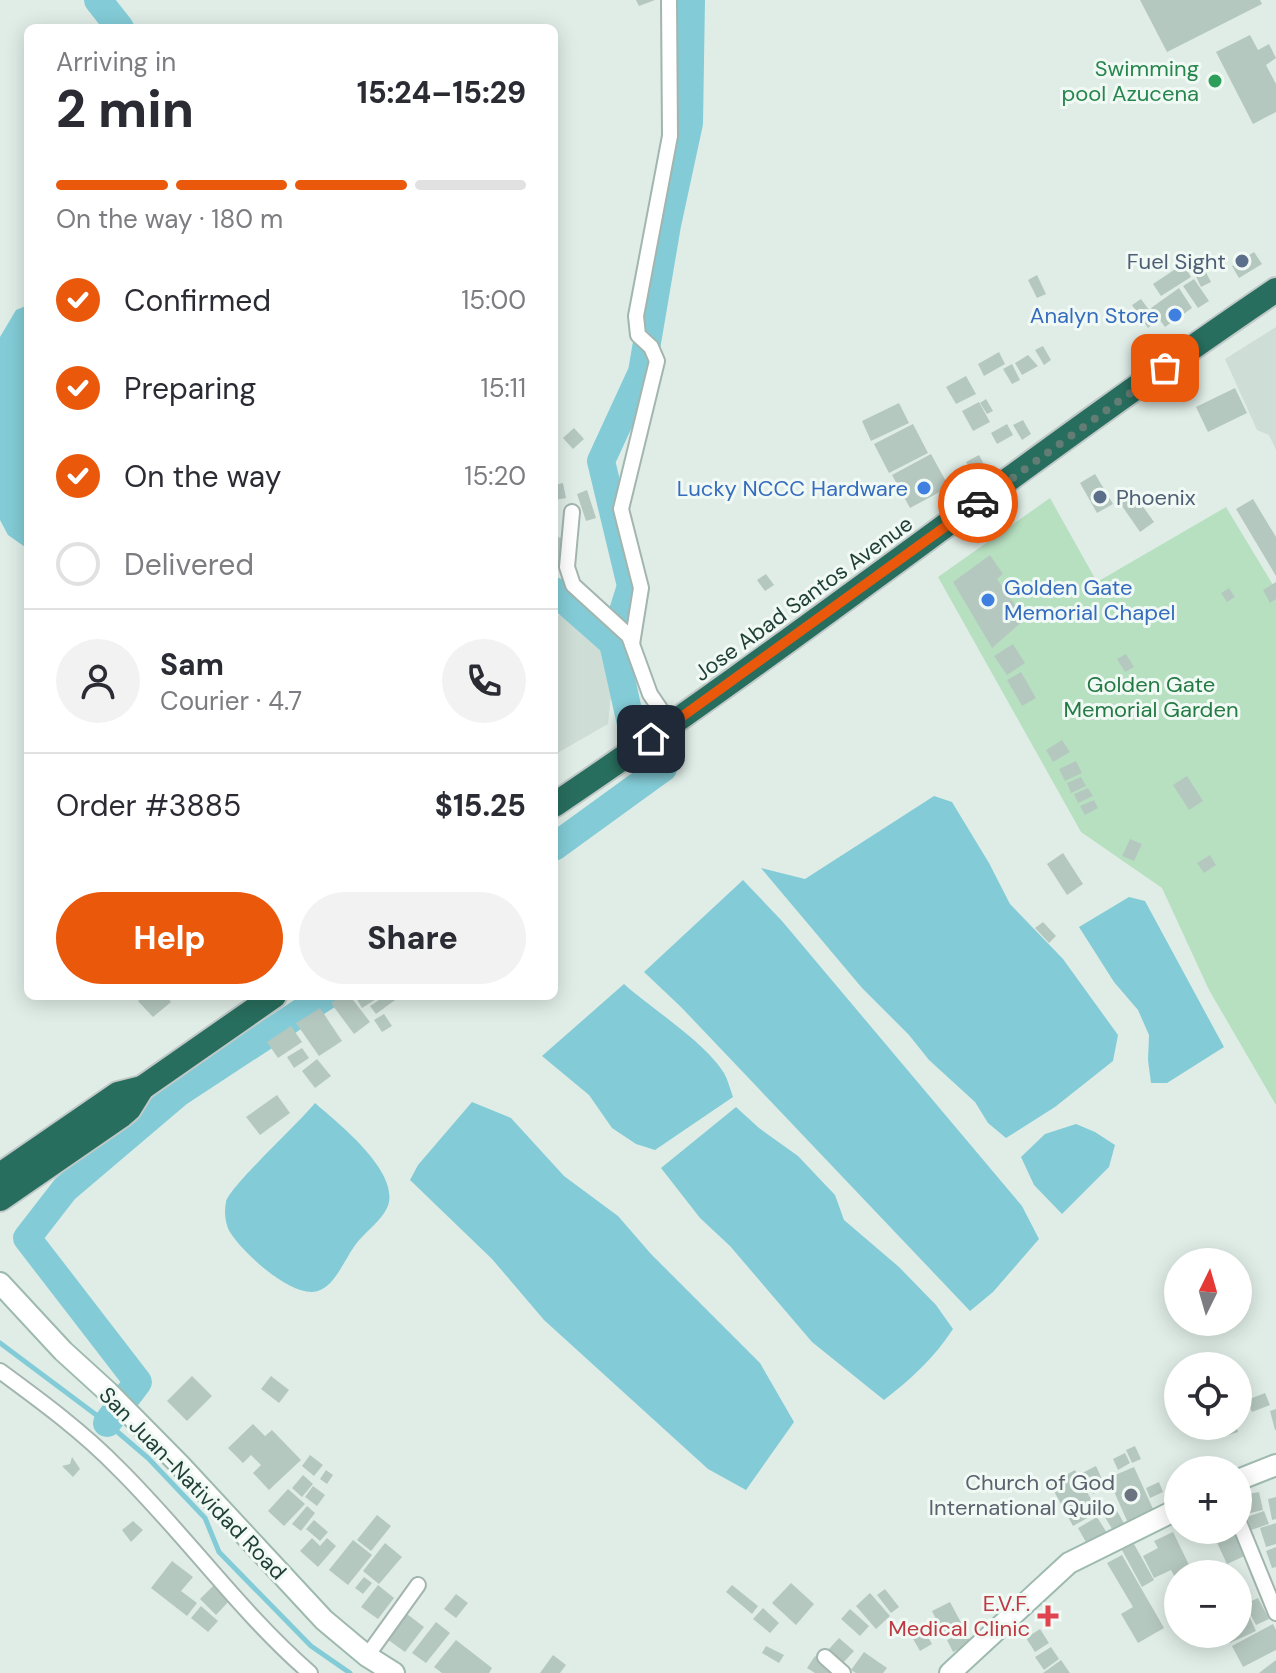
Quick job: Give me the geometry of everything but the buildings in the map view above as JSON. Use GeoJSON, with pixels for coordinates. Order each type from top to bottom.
{"type":"FeatureCollection","features":[{"type":"Feature","properties":{"kind":"highway","name":"Jose Abad Santos Avenue"},"geometry":{"type":"LineString","coordinates":[[558,802],[671,725],[1276,290]]}},
{"type":"Feature","properties":{"kind":"highway"},"geometry":{"type":"LineString","coordinates":[[0,1175],[118,1094],[142,1088],[268,1000]]}},
{"type":"Feature","properties":{"kind":"highway"},"geometry":{"type":"LineString","coordinates":[[0,1199],[129,1109],[142,1088]]}},
{"type":"Feature","properties":{"kind":"street"},"geometry":{"type":"LineString","coordinates":[[630,640],[641,588],[621,509],[657,361],[651,347],[638,335],[636,316],[670,136],[669,0]]}},
{"type":"Feature","properties":{"kind":"street"},"geometry":{"type":"LineString","coordinates":[[572,512],[567,567],[573,585],[630,640],[650,694],[671,725]]}},
{"type":"Feature","properties":{"kind":"street","name":"San Juan-Natividad Road"},"geometry":{"type":"LineString","coordinates":[[0,1283],[63,1351],[181,1466],[324,1620],[367,1656],[394,1673]]}},
{"type":"Feature","properties":{"kind":"street"},"geometry":{"type":"LineString","coordinates":[[0,1371],[117,1466],[242,1606],[310,1673]]}},
{"type":"Feature","properties":{"kind":"street"},"geometry":{"type":"LineString","coordinates":[[1252,1474],[1276,1465]]}},
{"type":"Feature","properties":{"kind":"street"},"geometry":{"type":"LineString","coordinates":[[950,1673],[1069,1563],[1164,1516]]}},
{"type":"Feature","properties":{"kind":"street"},"geometry":{"type":"LineString","coordinates":[[1248,1544],[1276,1613]]}},
{"type":"Feature","properties":{"kind":"street"},"geometry":{"type":"LineString","coordinates":[[367,1656],[418,1585]]}},
{"type":"Feature","properties":{"kind":"street"},"geometry":{"type":"LineString","coordinates":[[825,1657],[843,1673]]}},
{"type":"Feature","properties":{"kind":"shaded area"},"geometry":{"type":"Polygon","coordinates":[[[1276,327],[1276,450],[1269,435],[1257,430],[1225,359],[1276,327]]]}},
{"type":"Feature","properties":{"kind":"shaded area"},"geometry":{"type":"Polygon","coordinates":[[[565,609],[602,645],[614,668],[608,724],[558,753],[558,616],[565,609]]]}},
{"type":"Feature","properties":{"kind":"green space","name":"Golden Gate Memorial Garden"},"geometry":{"type":"Polygon","coordinates":[[[1050,498],[1097,582],[1226,507],[1276,590],[1276,1105],[1209,990],[1162,888],[1081,832],[938,577],[1050,498]]]}},
{"type":"Feature","properties":{"kind":"water"},"geometry":{"type":"Polygon","coordinates":[[[24,307],[24,546],[8,535],[0,520],[0,337],[16,310],[24,307]]]}},
{"type":"Feature","properties":{"kind":"water"},"geometry":{"type":"Polygon","coordinates":[[[934,796],[952,802],[1010,904],[1063,959],[1118,1035],[1113,1061],[1055,1107],[1006,1138],[988,1123],[975,1102],[929,1060],[862,988],[761,868],[805,879],[934,796]]]}},
{"type":"Feature","properties":{"kind":"water"},"geometry":{"type":"Polygon","coordinates":[[[743,880],[782,921],[1022,1206],[1039,1239],[993,1292],[970,1311],[681,1007],[644,972],[743,880]]]}},
{"type":"Feature","properties":{"kind":"water"},"geometry":{"type":"Polygon","coordinates":[[[1129,897],[1145,901],[1224,1047],[1167,1083],[1151,1083],[1149,1035],[1138,1010],[1114,982],[1079,927],[1129,897]]]}},
{"type":"Feature","properties":{"kind":"water"},"geometry":{"type":"Polygon","coordinates":[[[624,984],[715,1061],[724,1073],[733,1097],[655,1150],[636,1144],[612,1128],[589,1095],[542,1056],[624,984]]]}},
{"type":"Feature","properties":{"kind":"water"},"geometry":{"type":"Polygon","coordinates":[[[472,1102],[511,1118],[564,1176],[618,1216],[651,1254],[760,1363],[794,1422],[746,1490],[708,1469],[544,1320],[492,1259],[410,1180],[418,1165],[472,1102]]]}},
{"type":"Feature","properties":{"kind":"water"},"geometry":{"type":"Polygon","coordinates":[[[315,1103],[366,1150],[386,1180],[389,1195],[384,1213],[356,1244],[330,1283],[318,1291],[307,1292],[282,1281],[245,1251],[228,1229],[225,1209],[230,1194],[239,1183],[315,1103]]]}},
{"type":"Feature","properties":{"kind":"water"},"geometry":{"type":"Polygon","coordinates":[[[736,1107],[798,1156],[835,1195],[844,1220],[899,1267],[936,1305],[953,1329],[922,1368],[884,1400],[812,1342],[730,1246],[700,1218],[661,1168],[736,1107]]]}},
{"type":"Feature","properties":{"kind":"water"},"geometry":{"type":"Polygon","coordinates":[[[1076,1124],[1115,1145],[1109,1167],[1062,1214],[1034,1185],[1021,1157],[1045,1134],[1076,1124]]]}},
{"type":"Feature","properties":{"kind":"waterway"},"geometry":{"type":"LineString","coordinates":[[98,0],[117,24]]}},
{"type":"Feature","properties":{"kind":"waterway"},"geometry":{"type":"LineString","coordinates":[[631,724],[613,643],[631,586],[601,461],[642,372],[667,225],[689,123],[691,0]]}},
{"type":"Feature","properties":{"kind":"waterway"},"geometry":{"type":"LineString","coordinates":[[558,595],[613,643]]}},
{"type":"Feature","properties":{"kind":"waterway"},"geometry":{"type":"LineString","coordinates":[[558,844],[663,768]]}},
{"type":"Feature","properties":{"kind":"waterway"},"geometry":{"type":"LineString","coordinates":[[107,1423],[138,1382],[27,1238],[65,1189],[178,1093],[320,1000]]}},
{"type":"Feature","properties":{"kind":"waterway"},"geometry":{"type":"LineString","coordinates":[[0,1343],[107,1423],[148,1458],[205,1518],[219,1552],[311,1646],[350,1673]]}},
{"type":"Feature","properties":{"kind":"way so far"},"geometry":{"type":"LineString","coordinates":[[978,503],[1165,368]]}},
{"type":"Feature","properties":{"kind":"place","name":"Swimming pool Azucena"},"geometry":{"type":"Point","coordinates":[1215,81]}},
{"type":"Feature","properties":{"kind":"place","name":"Fuel Sight"},"geometry":{"type":"Point","coordinates":[1242,261]}},
{"type":"Feature","properties":{"kind":"place","name":"Analyn Store"},"geometry":{"type":"Point","coordinates":[1175,315]}},
{"type":"Feature","properties":{"kind":"place","name":"Lucky NCCC Hardware"},"geometry":{"type":"Point","coordinates":[924,488]}},
{"type":"Feature","properties":{"kind":"place","name":"Phoenix"},"geometry":{"type":"Point","coordinates":[1100,497]}},
{"type":"Feature","properties":{"kind":"place","name":"Golden Gate Memorial Chapel"},"geometry":{"type":"Point","coordinates":[988,600]}},
{"type":"Feature","properties":{"kind":"place","name":"Church of God International Quilo"},"geometry":{"type":"Point","coordinates":[1131,1495]}},
{"type":"Feature","properties":{"kind":"place","name":"E.V.F. Medical Clinic"},"geometry":{"type":"Point","coordinates":[1048,1616]}},
{"type":"Feature","properties":{"kind":"route"},"geometry":{"type":"LineString","coordinates":[[651,739],[978,503]]}}]}
